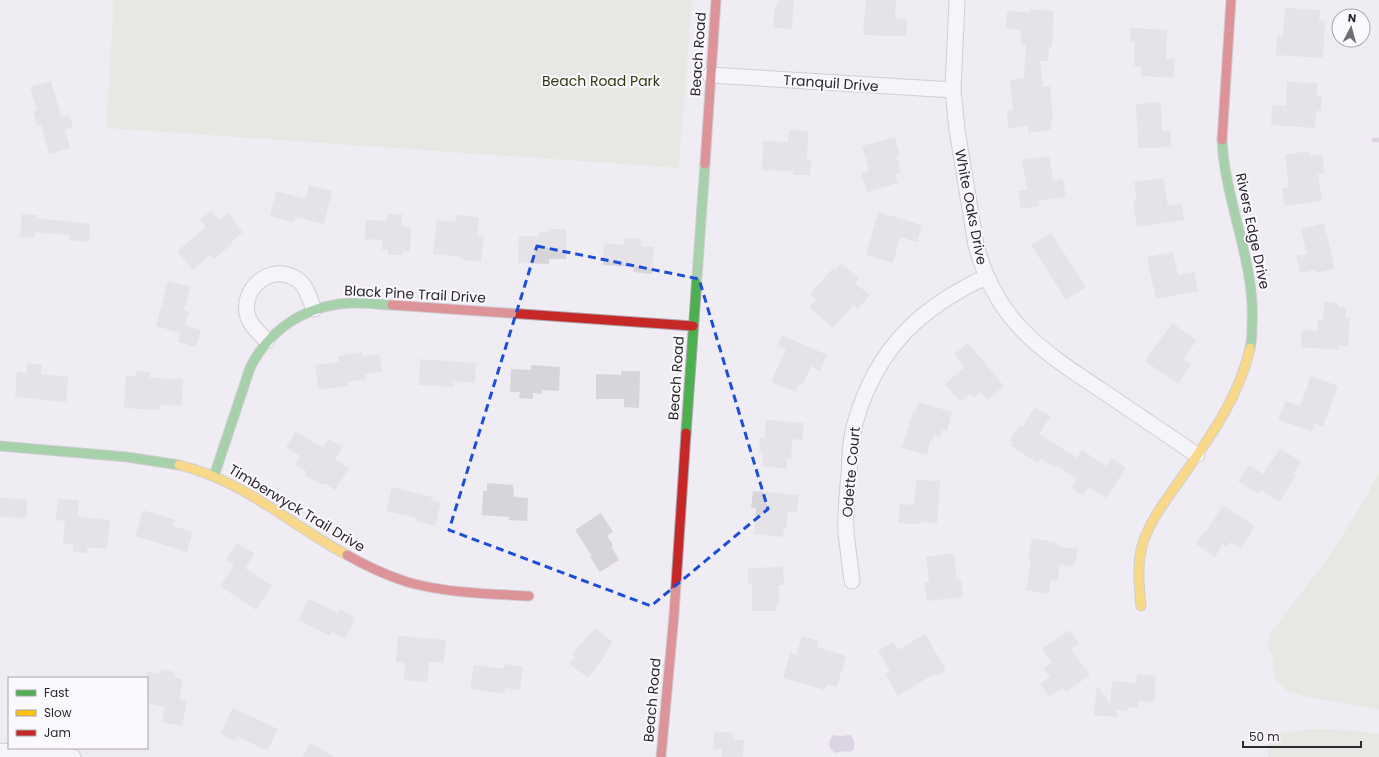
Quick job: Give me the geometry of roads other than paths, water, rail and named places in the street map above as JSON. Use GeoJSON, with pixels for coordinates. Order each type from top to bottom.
{"type":"FeatureCollection","features":[{"type":"Feature","properties":{"kind":"street","name":"Beach Road"},"geometry":{"type":"LineString","coordinates":[[661,757],[674,615],[716,0]]}},
{"type":"Feature","properties":{"kind":"street","name":"White Oaks Drive"},"geometry":{"type":"LineString","coordinates":[[957,0],[953,90],[957,130],[976,246],[986,277],[998,299],[1022,332],[1038,346],[1067,368],[1197,455]]}},
{"type":"Feature","properties":{"kind":"street","name":"Rivers Edge Drive"},"geometry":{"type":"LineString","coordinates":[[1141,606],[1138,580],[1139,562],[1144,537],[1150,525],[1215,429],[1232,400],[1246,366],[1251,337],[1253,308],[1251,283],[1222,146],[1222,110],[1231,0]]}},
{"type":"Feature","properties":{"kind":"street","name":"Tranquil Drive"},"geometry":{"type":"LineString","coordinates":[[710,75],[953,90]]}},
{"type":"Feature","properties":{"kind":"street"},"geometry":{"type":"LineString","coordinates":[[267,341],[252,324],[248,317],[247,311],[248,298],[258,281],[264,277],[273,275],[289,276],[298,280],[306,290],[314,309]]}},
{"type":"Feature","properties":{"kind":"street","name":"Odette Court"},"geometry":{"type":"LineString","coordinates":[[852,581],[846,532],[850,460],[855,421],[868,386],[881,361],[911,324],[928,310],[948,297],[986,277]]}},
{"type":"Feature","properties":{"kind":"street","name":"Black Pine Trail Drive"},"geometry":{"type":"LineString","coordinates":[[214,476],[248,373],[257,355],[267,341],[292,320],[314,309],[338,304],[358,303],[694,326]]}},
{"type":"Feature","properties":{"kind":"street","name":"Timberwyck Trail Drive"},"geometry":{"type":"LineString","coordinates":[[0,446],[142,459],[172,464],[214,476],[251,495],[360,563],[390,576],[427,587],[456,591],[529,596]]}},
{"type":"Feature","properties":{"kind":"street"},"geometry":{"type":"LineString","coordinates":[[0,751],[73,757]]}},
{"type":"Feature","properties":{"kind":"waterway"},"geometry":{"type":"LineString","coordinates":[[1374,140],[1379,140]]}},
{"type":"Feature","properties":{"kind":"park label","name":"Beach Road Park"},"geometry":{"type":"Point","coordinates":[601,81]}}]}
